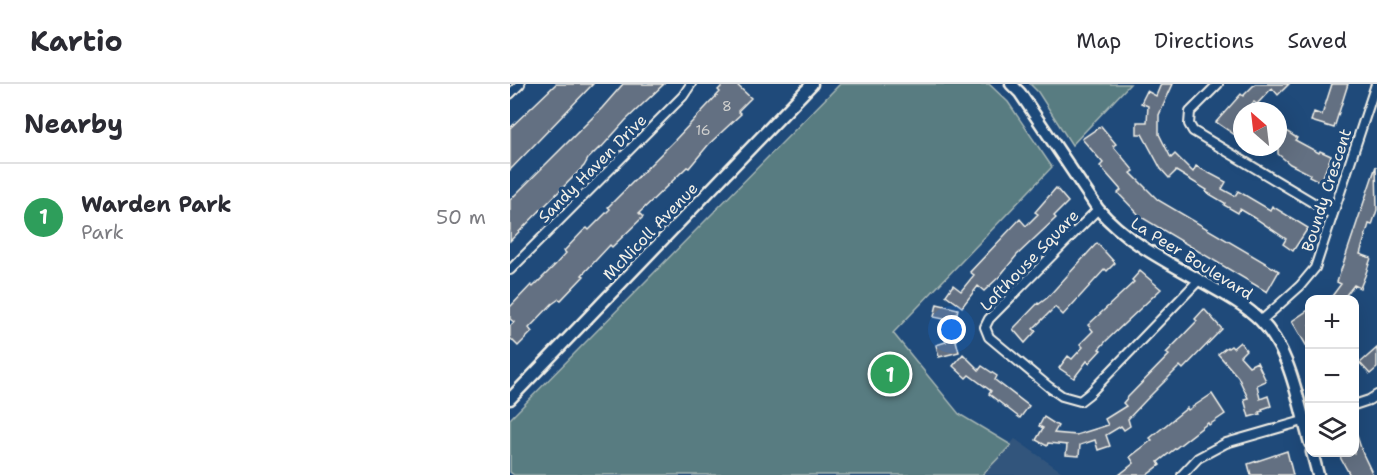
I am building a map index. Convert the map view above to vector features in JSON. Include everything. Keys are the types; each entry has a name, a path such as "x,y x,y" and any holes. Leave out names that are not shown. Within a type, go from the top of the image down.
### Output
{"street":[{"path":"510,94 520,84"},
{"name":"Sandy Haven Drive","path":"510,270 683,96 691,84"},
{"name":"McNicoll Avenue","path":"510,399 812,84"},
{"name":"La Peer Boulevard","path":"1011,84 1020,93 1098,209 1112,225 1130,239 1239,303 1261,321 1288,365 1305,417"},
{"path":"1218,84 1190,112 1189,124 1193,131 1332,214"},
{"name":"Boundy Crescent","path":"1261,321 1300,286 1315,268 1376,84"},
{"name":"Lofthouse Square","path":"1098,209 989,319 985,327 989,337 1049,387 1062,396 1080,401 1199,280"},
{"path":"1359,403 1377,395"},
{"path":"1182,475 1198,458 1226,443 1305,420"},
{"path":"1313,457 1318,475"}],"shaded area":[{"path":"1015,439 1062,472 1064,475 982,475"}],"green space":[{"path":"840,84 989,84 1008,102 1052,167 893,333 959,414 1011,445 982,475 514,475 510,472 510,419"},
{"path":"1030,84 1130,84 1072,145 1038,92"}],"building":[{"path":"556,84 593,84 510,170 510,128"},
{"path":"623,84 664,84 626,120 510,241 510,200"},
{"path":"724,84 736,84 751,98 738,111 741,114 709,144 689,168 687,167 639,213 643,217 612,247 610,245 561,300 552,304 529,328 532,332 518,346 510,338 510,326 514,322 510,319 510,307 556,264 566,253 564,251 583,231 587,228 589,230 610,209 608,207 675,140 720,92 718,90"},
{"path":"1161,84 1173,84 1159,115 1159,134 1171,158 1175,154 1193,172 1196,166 1226,182 1222,189 1235,196 1238,191 1270,210 1272,206 1308,228 1293,251 1283,244 1286,239 1255,218 1240,209 1238,213 1224,205 1225,203 1206,192 1207,190 1176,171 1169,178 1161,169 1142,134 1137,134 1137,122 1147,122 1148,106 1141,103 1147,91 1156,96"},
{"path":"1255,84 1289,84 1278,95 1272,88 1259,102 1234,102 1241,94 1243,96"},
{"path":"1332,84 1348,84 1334,128 1311,121 1314,112 1322,115"},
{"path":"1233,103 1233,134 1216,122"},
{"path":"1101,126 1116,144 1113,146 1134,171 1131,173 1158,200 1279,271 1267,292 1141,217 1118,193 1121,190 1100,166 1103,163 1082,139"},
{"path":"1287,132 1297,138 1295,140 1319,153 1320,151 1331,156 1321,182 1280,156 1287,156"},
{"path":"1376,166 1377,210 1372,225 1369,224 1360,254 1371,258 1365,276 1360,288 1354,285 1346,295 1333,295 1341,284 1337,282"},
{"path":"1056,188 1068,202 1054,216 1056,218 1017,255 999,277 984,291 978,286 962,307 946,295 953,285 961,291 974,275 970,272 1020,219 1026,226 1038,214 1035,212"},
{"path":"1097,243 1115,263 1107,271 1105,269 1063,315 1055,307 1033,329 1036,331 1025,343 1013,329 1038,303 1047,298"},
{"path":"1140,271 1161,289 1106,341 1099,349 1101,350 1089,363 1087,361 1074,378 1059,368 1068,356 1072,359 1083,347 1080,344 1093,331 1088,325 1134,282 1132,280"},
{"path":"937,304 958,309 953,329 959,352 939,357 936,345 946,342 942,329 944,319 934,317"},
{"path":"1204,309 1222,329 1183,369 1180,366 1146,400 1128,419 1130,426 1124,430 1121,426 1106,435 1110,446 1098,450 1095,440 1080,445 1079,456 1066,455 1067,445 1048,443 1047,446 1036,440 1043,428 1039,426 1044,417 1058,426 1054,433 1076,435 1108,425 1105,419 1126,406 1123,403 1169,355 1166,353 1197,321 1195,319"},
{"path":"1305,312 1305,343 1292,321"},
{"path":"1240,342 1246,350 1240,356 1249,366 1257,362 1266,381 1257,385 1260,399 1268,396 1271,406 1262,409 1260,414 1249,417 1244,399 1248,398 1238,377 1218,354 1227,347 1233,348"},
{"path":"1377,348 1377,368 1370,374 1360,363"},
{"path":"963,354 979,370 982,366 997,376 995,380 1029,406 1020,418 989,394 991,391 969,375 966,378 953,366"},
{"path":"1212,394 1225,414 1209,425 1208,423 1158,462 1160,465 1147,475 1119,475 1134,463 1130,457 1152,440 1150,438 1187,408 1188,410"},
{"path":"1359,442 1373,475 1350,475 1340,457 1359,457"},
{"path":"1287,451 1293,475 1251,475 1248,464"}],"place":[{"name":"Warden Park","path":"890,374"}]}
